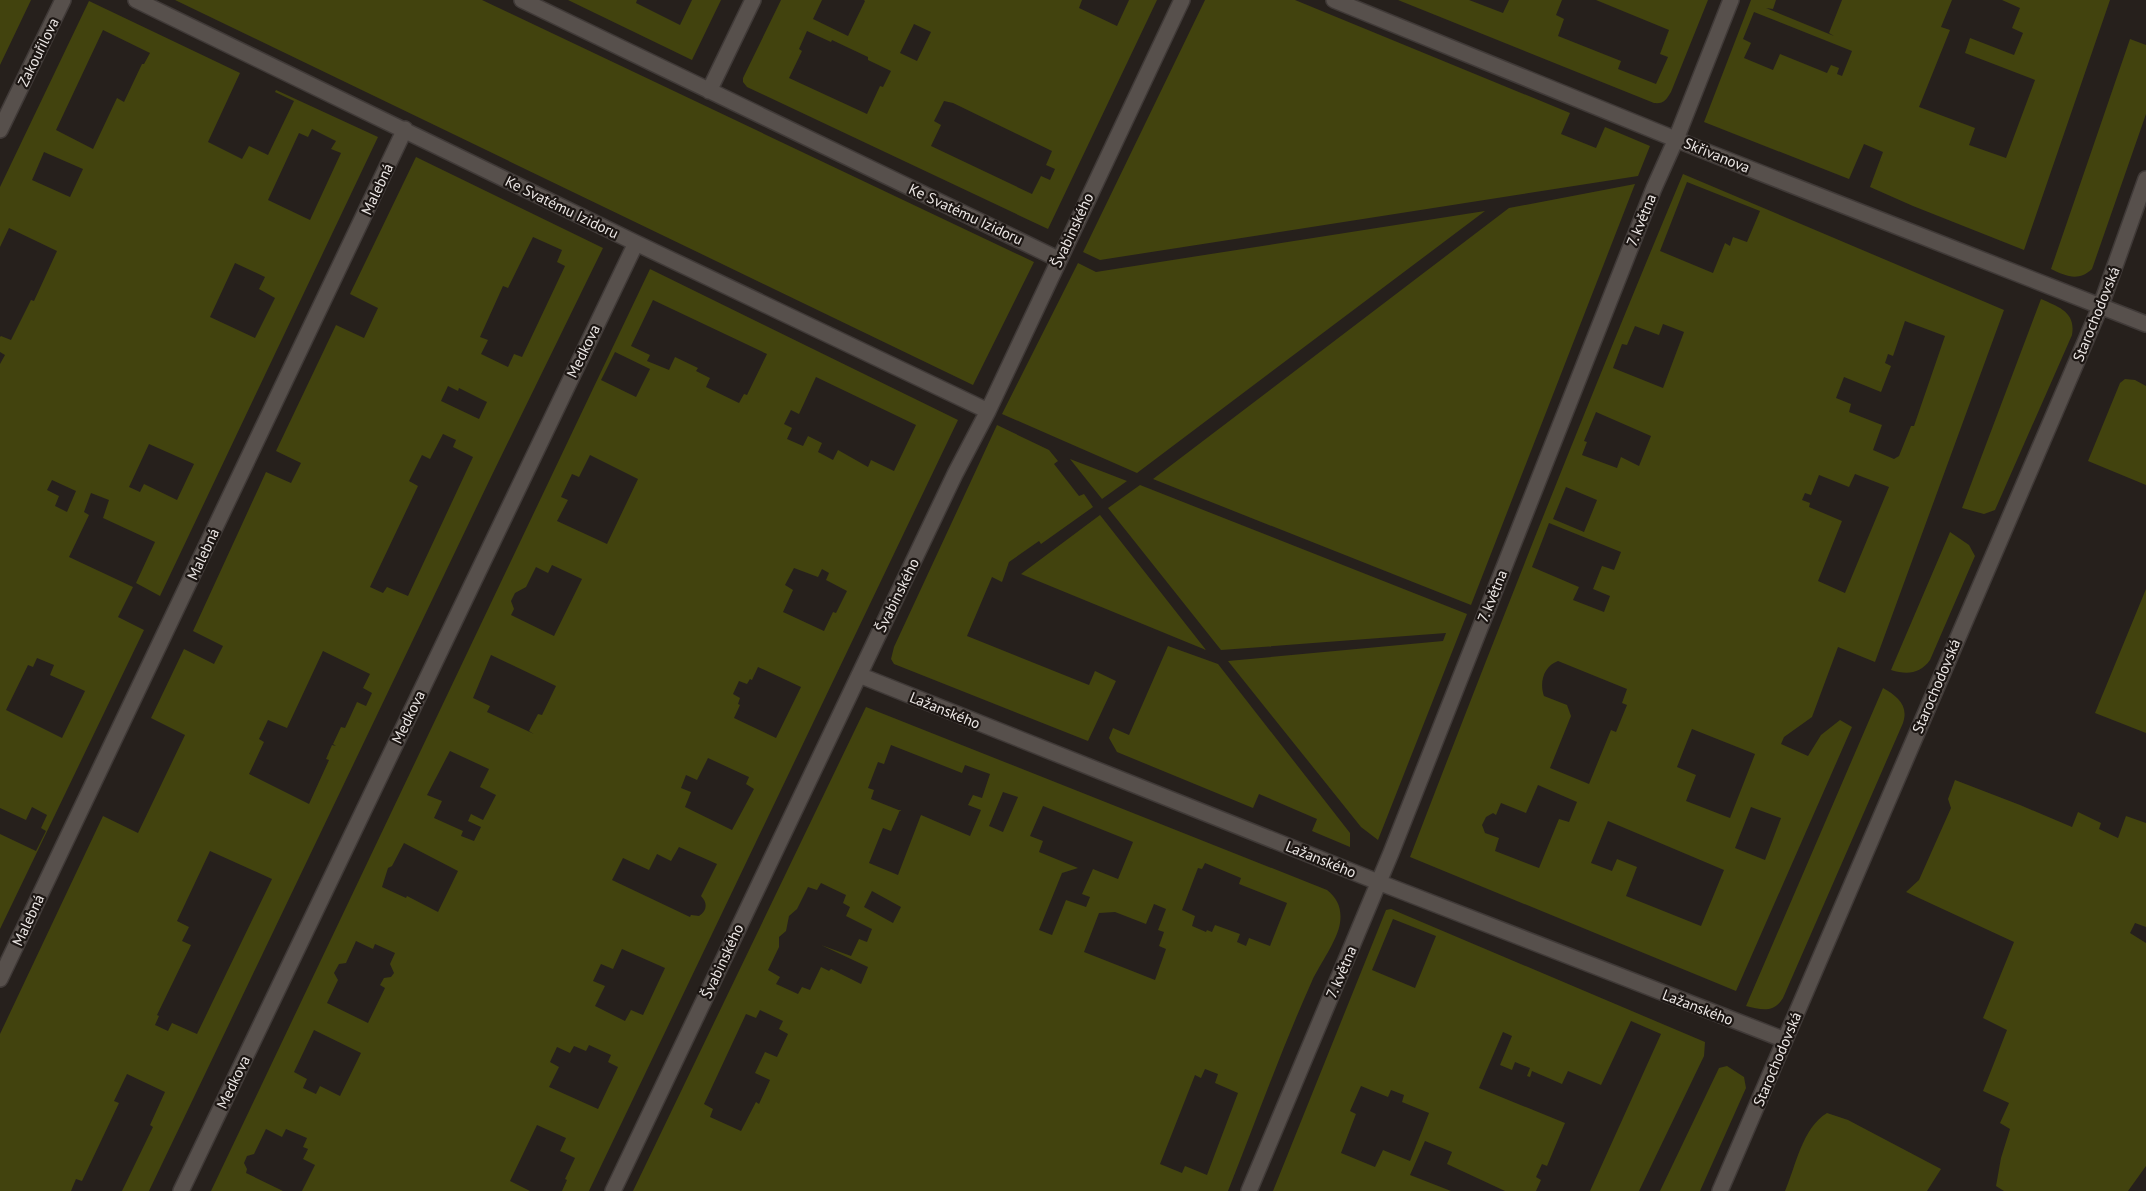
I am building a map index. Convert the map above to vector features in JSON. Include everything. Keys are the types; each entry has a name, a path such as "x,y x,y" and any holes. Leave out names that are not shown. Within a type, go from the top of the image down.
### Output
{"street":[{"name":"Zakouřilova","path":"0,130 63,0"},
{"name":"Ke Svatému Izidoru","path":"136,0 405,129 636,243 988,411"},
{"name":"Ke Svatému Izidoru","path":"522,0 1058,259"},
{"path":"709,91 752,0"},
{"name":"Švabinského","path":"613,1191 954,474 988,411 1058,259 1182,0"},
{"name":"Skřivanova","path":"1334,0 1676,139 2146,324"},
{"name":"7. května","path":"1249,1191 1391,853 1654,188 1676,139 1731,0"},
{"name":"Malebná","path":"0,979 405,129"},
{"name":"Starochodovská","path":"1720,1191 2101,306 2146,179"},
{"name":"Medkova","path":"181,1191 636,243"},
{"name":"Lažanského","path":"859,675 1378,882 1785,1040"}],"shaded area":[{"path":"0,0 31,0 0,65"},
{"path":"175,0 482,0 1034,262 973,385"},
{"path":"568,0 637,0 636,3 680,25 692,0 721,0 692,60"},
{"path":"781,0 822,0 813,19 848,36 864,0 1082,0 1079,8 1117,26 1129,0 1157,0 1048,229 747,87 743,82 743,78","holes":["914,24 931,32 917,61 900,53","807,31 831,42 832,40 868,57 868,60 891,71 883,87 880,86 867,114 789,78 802,51 799,49","944,101 953,103 1052,151 1046,165 1055,169 1050,180 1041,176 1032,194 931,146 941,125 934,121"]},
{"path":"1205,0 1295,0 1570,113 1561,134 1596,148 1605,127 1650,146 1638,176 1100,260 1083,252"},
{"path":"1398,0 1469,0 1503,13 1509,0 1562,0 1556,15 1564,19 1558,36 1621,61 1618,69 1656,84 1668,57 1660,54 1669,30 1596,0 1708,0 1671,92 1664,101 1654,103"},
{"path":"1751,0 1776,0 1773,9 1766,8 1834,36 1829,33 1842,0 1952,0 1941,27 1950,30 1919,107 1975,128 1969,145 2006,158 2035,80 1965,53 1970,38 2014,55 2023,33 2012,28 2020,8 2002,0 2110,0 2024,250 1870,187 1883,152 1864,144 1849,179 1704,122","holes":["1754,12 1852,51 1842,76 1837,74 1839,68 1831,65 1827,73 1780,54 1773,70 1744,58 1751,43 1743,39"]},
{"path":"89,1 240,73 208,142 242,159 249,146 268,155 294,101 275,92 276,90 378,137 160,596 136,583 155,542 103,518 109,500 91,493 84,512 89,515 69,557 133,587 118,617 144,630 0,929 0,834 36,851 46,831 41,828 47,815 32,807 26,820 0,808 0,364 5,355 0,352 0,337 11,340 31,300 34,301 57,251 9,228 0,247 0,187","holes":["103,30 150,53 144,64 142,64 124,102 117,98 93,149 56,130","312,129 336,141 331,149 341,153 310,220 268,200 299,133 308,137","44,152 83,169 70,197 32,180","235,263 265,277 259,289 275,298 255,338 210,317","149,444 194,464 177,500 144,484 140,492 129,487","52,480 76,491 67,512 55,506 59,496 47,490","37,658 54,665 50,675 85,691 62,738 6,710 28,665 33,667"]},
{"path":"2130,39 2146,45 2146,114 2092,269 2077,277 2067,276 2051,269"},
{"path":"416,157 603,248 490,479 149,1191 122,1191 153,1127 150,1125 165,1092 127,1074 114,1101 119,1103 82,1181 76,1179 71,1191 0,1191 0,1034 103,816 138,833 185,735 151,718 184,649 214,664 223,646 193,631 266,472 291,483 301,463 276,451 336,325 364,338 378,308 350,294","holes":["533,237 562,250 557,262 565,266 522,357 514,354 508,367 481,354 488,340 480,337 503,286 508,288","448,386 458,391 459,388 487,402 479,419 441,401","443,434 456,440 453,447 473,457 408,596 387,587 383,593 370,587 418,486 409,481 422,455 430,459","323,651 370,674 363,688 372,693 366,706 357,702 345,728 341,727 333,744 336,746 332,745 326,759 329,760 309,804 249,774 264,742 259,739 268,720 287,728","210,851 272,879 197,1034 172,1023 168,1031 155,1025 159,1016 157,1015 191,945 182,941 189,927 177,921"]},
{"path":"1683,174 2004,310 1875,662 1838,647 1812,717 1784,737 1781,744 1808,756 1821,735 1840,720 1852,727 1736,991 1410,857 1544,515","holes":["1687,182 1760,211 1747,242 1733,237 1730,246 1725,243 1713,273 1660,251","1905,321 1945,336 1914,426 1911,426 1899,456 1894,459 1873,450 1882,425 1849,412 1851,404 1836,398 1844,377 1881,392 1891,366 1885,363 1888,354 1893,356","1663,324 1684,332 1663,388 1613,368 1622,344 1627,345 1635,326 1659,335","1596,412 1651,436 1639,466 1621,457 1617,468 1582,455 1587,442 1584,441","1855,474 1889,487 1845,593 1818,581 1842,521 1809,507 1810,503 1802,500 1805,493 1811,495 1819,475 1849,487","1566,487 1597,500 1584,532 1553,519","1549,523 1621,552 1614,570 1602,566 1593,589 1610,596 1604,612 1573,600 1579,587 1532,567","1558,661 1627,689 1622,703 1627,705 1616,732 1611,730 1589,784 1550,768 1571,716 1567,705 1544,696 1542,685 1546,671 1553,663","1692,729 1755,754 1730,818 1686,801 1696,775 1677,767","1538,785 1577,802 1569,822 1559,819 1539,868 1495,851 1499,838 1485,833 1482,825 1486,817 1493,813 1496,815 1501,803 1526,813","1751,807 1781,818 1765,860 1735,848","1608,821 1724,870 1701,926 1626,896 1637,867 1617,859 1612,871 1591,863"]},
{"path":"1635,184 1471,605 1153,479 1509,208"},
{"path":"1485,211 1137,473 1002,414 1078,263 1096,272"},
{"path":"650,269 958,420 589,1191 562,1191 567,1180 565,1179 575,1158 560,1151 566,1138 537,1125 510,1181 530,1191 302,1191 315,1165 303,1159 308,1149 303,1147 307,1138 286,1129 282,1137 266,1129 254,1154 247,1156 244,1163 247,1169 246,1173 283,1191 211,1191","holes":["653,300 767,354 747,395 744,394 739,403 706,387 710,378 696,371 698,368 675,357 669,370 647,361 650,355 631,346","615,352 650,369 636,397 601,380","816,377 916,425 894,471 871,460 868,467 838,450 833,460 818,452 822,443 808,436 803,446 787,439 792,428 784,424 791,410 799,414","590,455 638,479 607,544 557,521 568,500 561,497 572,474 579,477","552,565 582,579 554,636 511,615 514,609 511,601 515,593 526,587 536,567 548,573","794,568 818,577 822,569 829,573 826,580 847,591 836,613 833,612 824,631 783,612 793,590 785,585","491,655 556,686 542,715 538,714 529,731 534,734 487,712 490,706 473,698","758,667 801,687 776,738 734,718 740,705 738,704 740,698 733,694 739,681 747,684 750,679 752,680","450,751 489,769 480,787 496,795 483,820 471,814 468,821 481,827 474,841 461,836 463,831 434,818 442,801 427,795","708,758 749,777 746,784 754,789 732,830 685,807 691,792 681,788 686,775 697,780","404,843 458,871 438,912 407,896 406,898 382,887 388,868 392,866","679,847 717,864 701,896 706,904 704,912 699,916 691,915 690,917 612,880 623,858 649,870 657,854 671,861","356,941 373,949 375,944 395,953 390,964 394,973 391,977 384,978 380,985 385,988 368,1023 327,1003 338,980 334,973 339,964 346,963","622,949 665,968 643,1015 631,1010 625,1021 595,1006 605,986 593,981 601,964 613,969","314,1030 361,1053 340,1096 320,1086 316,1094 303,1088 307,1079 294,1072","589,1045 611,1055 608,1062 618,1067 598,1109 549,1087 559,1067 550,1062 557,1047 570,1053 574,1046 586,1051"]},
{"path":"2041,299 2065,311 2073,327 2072,335 1995,510 1984,514 1962,508"},
{"path":"2125,379 2135,380 2146,386 2146,485 2088,461 2120,383"},
{"path":"997,425 1049,450 1058,461 1054,464 1079,496 1084,494 1093,507 1041,544 1039,541 1009,562 1002,582 992,577 967,636 1089,685 1095,671 1116,681 1088,741 894,664 891,659 894,647"},
{"path":"1070,459 1127,481 1102,499"},
{"path":"1140,485 1467,614 1378,840 1361,827 1228,661 1443,641 1446,633 1221,650 1108,508"},
{"path":"1100,515 1206,650 1021,574"},
{"path":"1950,532 1969,545 1975,556 1930,660 1917,671 1902,673 1891,670"},
{"path":"2146,589 2146,733 2095,713"},
{"path":"1168,646 1218,664 1350,833 1350,847 1312,831 1317,819 1259,794 1253,808 1117,752 1109,738 1113,728 1129,735"},
{"path":"1883,688 1893,694 1903,706 1903,723 1783,998 1772,1008 1762,1009 1746,1006"},
{"path":"866,707 1327,890 1334,897 1340,909 1340,923 1336,937 1312,981 1279,1059 1228,1191 633,1191","holes":["891,745 962,773 965,765 990,774 982,798 973,795 968,805 981,810 970,836 921,815 898,875 869,863 883,828 891,831 900,811 871,799 874,790 868,788 878,762 884,764","1003,792 1018,797 1003,832 989,826","1043,806 1133,842 1118,879 1093,869 1082,894 1090,897 1086,907 1066,900 1052,935 1039,930 1062,873 1078,868 1039,852 1043,841 1030,836","1205,863 1241,878 1239,884 1287,903 1270,946 1249,938 1246,946 1237,942 1240,934 1215,925 1212,932 1207,930 1206,932 1192,926 1195,916 1182,910 1198,868 1202,869","821,883 846,895 843,903 850,907 846,916 872,929 867,942 859,939 851,956 821,945 868,967 861,984 831,969 829,971 821,967 810,990 802,987 798,994 776,984 780,977 768,970 779,947 779,937 786,931 789,916 797,909 808,887 817,890","872,891 901,907 893,923 864,907","1154,904 1166,909 1158,930 1164,932 1159,946 1166,949 1155,980 1084,952 1099,913 1115,912 1146,924","760,1010 783,1021 779,1029 788,1034 777,1057 765,1052 755,1073 770,1080 759,1104 756,1102 741,1131 710,1117 713,1109 704,1104 746,1014 756,1018","1205,1069 1218,1074 1215,1083 1238,1093 1207,1175 1185,1166 1182,1173 1160,1164 1195,1075 1201,1078"]},
{"path":"1955,780 2072,827 2078,812 2101,823 2099,829 2118,838 2126,816 2146,823 2146,927 2135,923 2130,933 2146,943 2146,1166 2128,1191 2004,1191 1996,1186 2001,1158 2010,1129 2000,1123 2009,1103 1983,1091 2007,1030 1983,1018 2014,942 1906,892 1919,880 1951,808 1948,799"},
{"path":"1391,909 1705,1042 1704,1056 1639,1191 1590,1191 1661,1034 1631,1021 1601,1085 1568,1071 1562,1084 1532,1071 1530,1077 1527,1076 1530,1068 1515,1062 1512,1070 1500,1065 1512,1036 1503,1032 1479,1088 1565,1123 1547,1166 1542,1164 1536,1177 1541,1180 1536,1191 1505,1191 1447,1164 1452,1152 1425,1141 1410,1175 1451,1191 1273,1191 1386,910","holes":["1393,919 1436,936 1415,988 1372,970","1361,1086 1388,1097 1391,1090 1404,1095 1402,1102 1429,1113 1410,1161 1383,1150 1375,1167 1341,1153 1356,1114 1350,1111"]},
{"path":"1727,1066 1744,1077 1746,1088 1700,1191 1660,1191 1719,1068"},
{"path":"1827,1113 1848,1120 1941,1169 1927,1191 1785,1191 1801,1148 1811,1128"}]}
